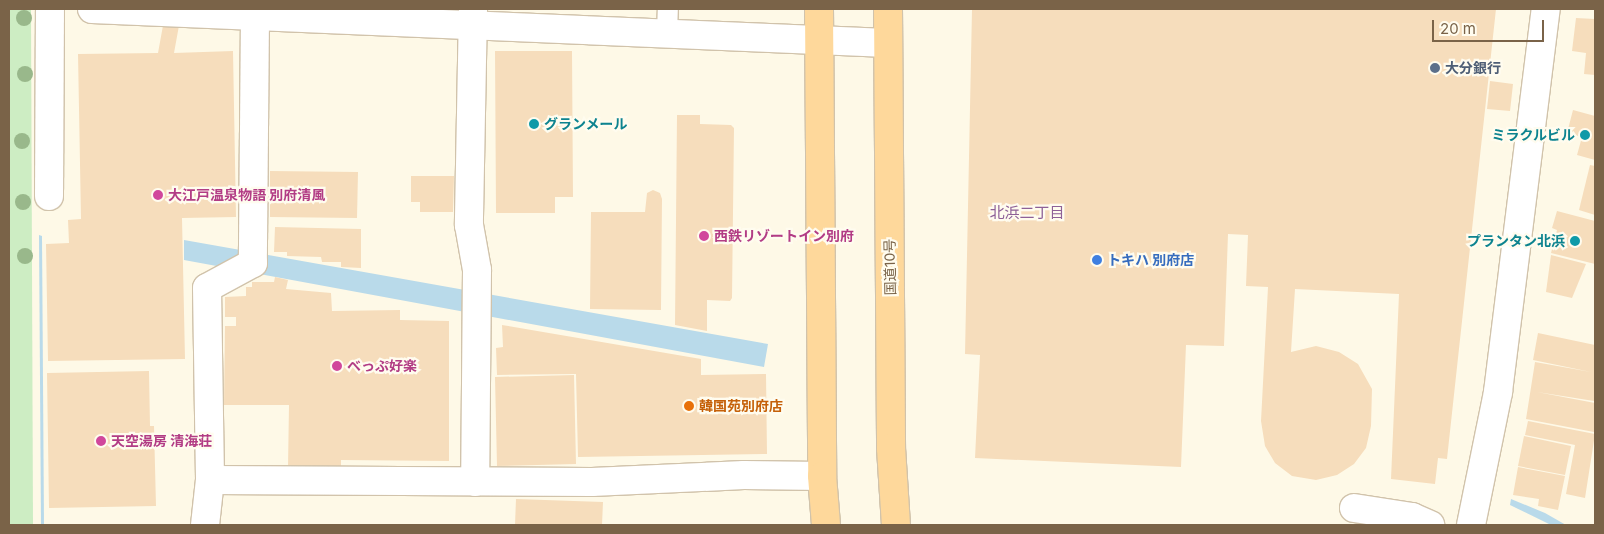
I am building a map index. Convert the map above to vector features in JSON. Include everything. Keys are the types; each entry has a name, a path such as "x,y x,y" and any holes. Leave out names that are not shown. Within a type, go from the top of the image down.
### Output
{"highway":[{"path":"819,9 822,476 826,525"},
{"name":"国道10号","path":"888,9 891,448 896,525"}],"street":[{"path":"49,196 50,9"},
{"path":"92,9 668,21 818,41 887,43"},
{"path":"1471,525 1498,392 1546,9"},
{"path":"206,525 210,480 207,288 246,262 258,13"},
{"path":"473,16 469,225 477,270 475,482"},
{"path":"210,480 592,482 782,474 822,476"},
{"path":"1354,508 1412,517 1430,525"}],"green space":[{"path":"9,9 31,9 33,525 9,525"}],"water":[{"path":"39,235 42,236 44,525 41,525"},
{"path":"184,240 768,344 764,367 184,260"},
{"path":"1511,499 1545,513 1566,525 1551,525 1510,505"}],"building":[{"name":"大江戸温泉物語 別府清風","path":"166,9 182,9 174,53 233,51 236,217 182,218 185,359 48,361 46,244 69,243 68,220 81,219 78,54 158,53"},
{"name":"トキハ 別府店","path":"972,9 1496,9 1447,459 1438,458 1435,484 1391,479 1399,294 1295,289 1291,352 1316,346 1339,352 1358,364 1372,389 1371,426 1366,448 1354,464 1337,475 1316,480 1292,476 1275,463 1265,446 1261,421 1268,287 1246,286 1248,235 1228,234 1224,346 1186,345 1181,467 975,458 980,355 965,354"},
{"path":"1576,18 1595,19 1595,75 1584,74 1586,53 1572,51"},
{"name":"グランメール","path":"495,51 572,51 573,197 555,197 555,213 496,213"},
{"path":"1490,81 1513,84 1510,111 1487,109"},
{"name":"ミラクルビル","path":"1573,110 1595,116 1595,160 1577,155 1582,137 1567,133"},
{"name":"西鉄リゾートイン別府","path":"677,115 700,115 700,124 731,125 734,128 732,298 730,301 707,300 707,331 675,325"},
{"path":"1590,165 1595,166 1595,215 1579,210"},
{"path":"270,171 358,172 357,218 270,217"},
{"path":"411,176 454,176 453,212 420,212 420,202 411,202"},
{"path":"653,190 660,193 662,199 661,310 590,309 591,212 645,212 647,193"},
{"name":"プランタン北浜","path":"1557,211 1595,221 1595,264 1551,253 1557,230 1552,228"},
{"path":"275,227 361,229 361,268 341,267 341,262 322,262 321,257 287,256 287,252 274,252"},
{"path":"1551,255 1586,264 1572,298 1546,292"},
{"name":"べっぷ好楽","path":"275,277 288,280 286,289 331,293 332,311 400,310 400,320 449,321 449,461 341,460 341,467 288,467 289,405 224,405 225,326 236,326 236,317 225,317 225,297 246,296 246,287 252,287 252,282 274,282"},
{"path":"502,325 701,359 701,375 766,374 767,454 578,457 576,374 497,375 496,348 503,347"},
{"path":"1538,333 1595,345 1594,401 1537,392 1595,403 1594,432 1526,419 1535,362 1591,372 1533,360"},
{"name":"天空湯房 清海荘","path":"149,371 150,426 154,426 156,506 49,508 47,373"},
{"path":"574,375 576,464 497,466 495,377"},
{"path":"1528,421 1595,434 1585,498 1566,494 1575,445 1525,435"},
{"path":"1524,436 1571,446 1565,475 1518,466"},
{"path":"1518,467 1565,476 1558,510 1538,506 1539,499 1513,495"},
{"path":"516,499 603,502 602,525 515,525"}],"place":[{"name":"大分銀行","path":"1435,68"},
{"name":"グランメール","path":"534,124"},
{"name":"ミラクルビル","path":"1585,135"},
{"name":"大江戸温泉物語 別府清風","path":"158,195"},
{"name":"西鉄リゾートイン別府","path":"704,236"},
{"name":"プランタン北浜","path":"1575,241"},
{"name":"トキハ 別府店","path":"1097,260"},
{"name":"べっぷ好楽","path":"337,366"},
{"name":"韓国苑別府店","path":"689,406"},
{"name":"天空湯房 清海荘","path":"101,441"}],"district":[{"name":"北浜二丁目","path":"1027,213"}]}
